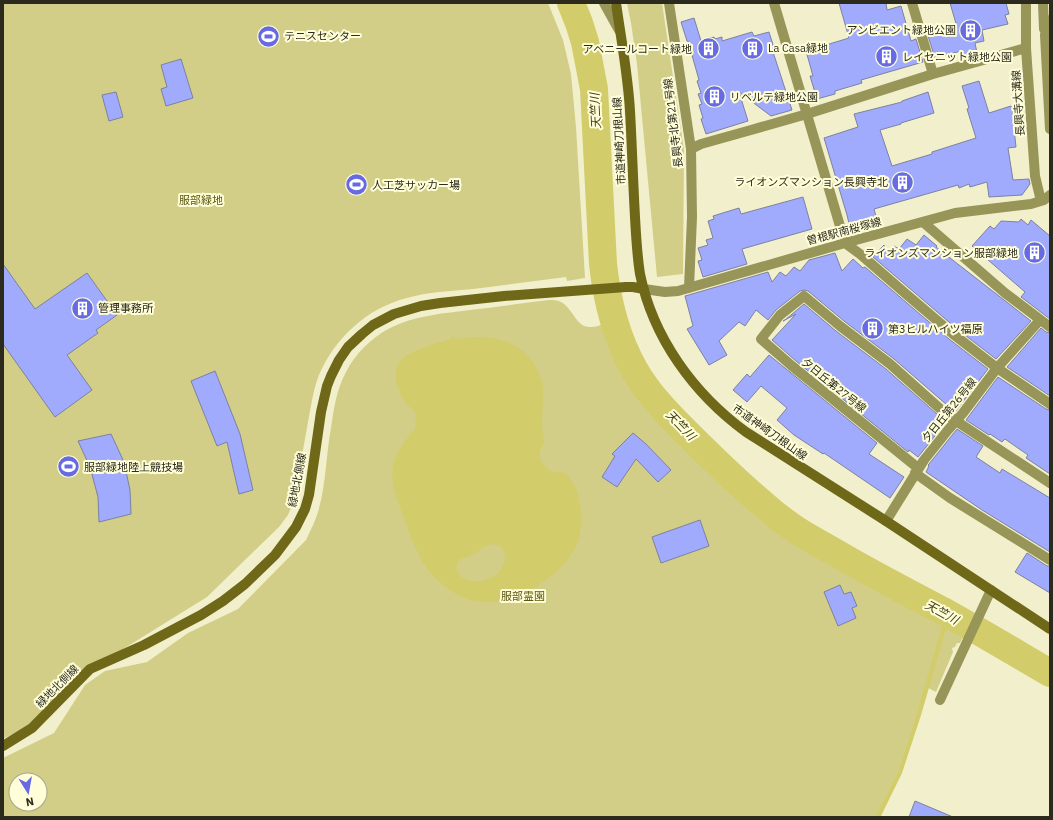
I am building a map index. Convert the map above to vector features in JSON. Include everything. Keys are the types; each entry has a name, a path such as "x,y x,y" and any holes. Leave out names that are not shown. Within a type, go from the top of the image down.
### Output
{"street":[{"path":"604,3 620,30"},
{"name":"市道神崎刀根山線","path":"616,3 628,85 637,254 644,289 655,319 676,359 700,391 732,422 1050,629"},
{"name":"長興寺北第21号線","path":"669,3 691,148 692,217 689,288"},
{"path":"774,3 845,243 860,254 947,329 997,368 1050,404"},
{"path":"912,3 933,74"},
{"name":"長興寺大溝線","path":"1026,3 1026,48 1035,176 1040,201"},
{"path":"1043,3 1050,129"},
{"path":"1045,44 1045,32 1050,20"},
{"path":"691,148 807,114 933,74 1026,48"},
{"name":"曽根駅南桜塚線","path":"644,289 671,292 689,288 959,212 1023,205 1040,201 1050,195"},
{"path":"923,222 1005,293 1050,327"},
{"name":"緑地北側線","path":"3,746 32,728 90,669 144,645 207,612 245,584 275,555 296,527 305,509 309,495 321,412 331,376 348,347 382,319 421,306 456,301 626,287 644,289"},
{"name":"夕日丘第27号線","path":"917,471 761,339 780,315 804,296 840,326 890,364 955,421"},
{"name":"夕日丘第26号線","path":"886,521 924,460 997,368 1040,320"},
{"path":"955,421 1050,483"},
{"path":"917,471 950,498 1050,560"},
{"path":"940,700 991,590"}],"green space":[{"name":"服部緑地","path":"3,3 548,3 563,40 571,74 576,127 585,278 567,281 566,277 423,294 392,303 379,309 354,326 334,349 319,375 312,398 293,503 288,515 279,527 207,597 99,664 29,726 3,739"},
{"path":"627,3 662,3 684,150 683,274 657,277 637,64"},
{"name":"服部霊園","path":"556,300 565,305 578,321 586,326 595,327 606,323 623,367 639,393 676,435 751,504 809,550 928,617 964,635 960,643 957,643 955,647 952,648 953,652 936,692 926,687 898,771 876,817 3,817 3,758 54,733 85,685 105,671 147,662 188,633 238,609 306,540 321,502 334,407 343,379 350,365 371,341 390,328 419,318 450,312"}],"shaded area":[{"path":"454,336 455,339 477,337 499,340 509,343 527,355 534,364 542,381 542,430 544,442 540,452 541,459 543,464 549,470 561,472 568,476 575,486 579,501 581,527 579,538 567,560 559,569 539,585 519,596 501,601 479,602 468,600 441,583 430,572 422,561 414,543 397,499 394,486 392,473 395,459 401,447 414,431 416,423 414,411 405,403 397,384 397,368 402,359 406,356 425,347 451,339 451,337","holes":["492,544 500,546 505,554 504,563 499,572 491,578 482,581 473,581 465,579 459,574 457,568 459,560 473,555 485,546"]}],"building":[{"path":"839,3 886,3 887,10 901,6 911,41 916,39 923,62 861,80 862,83 835,91 835,94 817,99 810,76 813,76 806,51 849,38"},
{"name":"アンビエント緑地公園","path":"950,3 1006,3 1009,14 1005,15 1008,24 982,30 984,41 975,43 977,53 963,57 961,51 935,58 928,36 957,27"},
{"path":"694,18 701,41 714,37 715,39 722,37 722,41 752,32 754,36 769,32 775,51 773,52 792,110 771,116 739,92 748,121 706,134 701,119 703,118 699,105 702,104 698,94 701,93 697,81 699,80 681,22"},
{"path":"181,59 193,98 166,106 161,89 167,87 161,65"},
{"path":"979,81 989,113 1011,106 1015,120 1013,120 1016,147 1008,148 1013,180 1029,179 1030,184 1022,195 989,197 987,182 970,187 969,184 959,188 958,185 874,209 877,225 851,232 824,138 858,127 854,114 902,102 928,92 934,113 880,130 892,166 932,154 932,152 976,138 962,86"},
{"path":"116,92 123,117 109,121 102,95"},
{"path":"803,197 812,229 742,249 747,264 703,277 698,261 702,260 698,248 708,245 706,240 713,238 708,221 714,219 713,216 739,208 741,214"},
{"name":"ライオンズマンション服部緑地","path":"1021,219 1028,225 1031,220 1050,236 1050,319 1021,297 1025,292 972,246 990,226 994,229 1001,221 1019,222"},
{"path":"924,235 937,246 936,247 1031,321 996,359 957,329 873,257 884,245 887,255 894,246 899,249 907,239 916,245"},
{"path":"835,253 842,271 853,259 863,268 865,267 949,339 988,369 955,412 894,359 805,290 800,291 776,310 768,320 756,310 745,326 739,322 719,341 727,355 709,365 687,329 693,326 685,296 768,272 772,282 780,272 786,276 794,267 800,271 809,260"},
{"path":"3,264 35,309 87,273 117,315 96,330 98,333 67,355 92,390 55,417 3,344"},
{"path":"804,304 836,331 886,369 946,422 918,457 909,450 908,452 772,340 796,314 785,320"},
{"path":"1041,328 1050,333 1050,396 1007,367"},
{"path":"769,355 877,443 869,454 904,477 890,498 824,453 823,454 794,435 777,420 787,408 761,386 747,402 733,390 747,374 750,377"},
{"path":"215,371 240,434 253,490 239,494 227,442 217,446 191,381"},
{"path":"998,377 1046,409 1050,410 1050,474 1026,458 1028,455 1005,439 1002,442 966,420"},
{"path":"957,429 983,446 976,457 1000,473 1002,469 1050,498 1050,552 982,510 926,472 929,466 928,465"},
{"path":"633,433 671,470 658,482 636,459 617,487 602,477 615,456 612,454"},
{"path":"111,434 124,462 130,490 131,514 99,522 98,497 90,467 78,441"},
{"path":"700,520 709,546 661,563 652,537"},
{"path":"1027,553 1047,566 1050,566 1050,593 1015,572"},
{"path":"840,585 844,594 851,592 857,606 852,608 856,618 838,626 824,592"},
{"path":"915,801 953,817 909,817"}],"waterway":[{"name":"天竺川","path":"571,3 585,42 594,89 603,264 607,292 613,318 622,344 634,369 648,390 673,419 700,446 755,497 789,525 814,541 943,611 1050,673"},
{"path":"878,817 900,772 919,714 943,631 944,612"}],"place":[{"name":"アンビエント緑地公園","path":"971,30"},
{"name":"テニスセンター","path":"268,36"},
{"name":"La Casa緑地","path":"752,48"},
{"name":"アベニールコート緑地","path":"708,49"},
{"name":"レイセニット緑地公園","path":"886,57"},
{"name":"リベルテ緑地公園","path":"715,97"},
{"name":"ライオンズマンション長興寺北","path":"903,182"},
{"name":"人工芝サッカー場","path":"356,185"},
{"name":"ライオンズマンション服部緑地","path":"1034,253"},
{"name":"管理事務所","path":"82,308"},
{"name":"第3ヒルハイツ福原","path":"872,329"},
{"name":"服部緑地陸上競技場","path":"69,467"}]}
